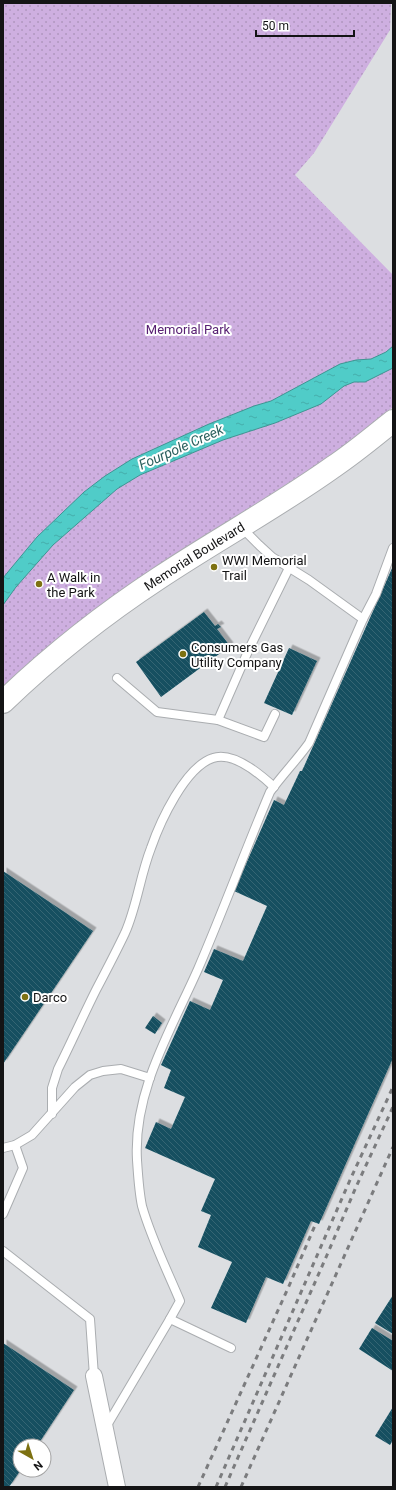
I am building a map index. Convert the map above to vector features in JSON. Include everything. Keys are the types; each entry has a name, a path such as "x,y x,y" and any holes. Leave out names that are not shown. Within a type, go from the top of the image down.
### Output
{"street":[{"name":"Memorial Boulevard","path":"3,702 46,662 115,608 158,578 241,527 332,468 393,421"},
{"path":"94,1376 117,1487"}],"lane":[{"path":"241,527 272,557 363,619"},
{"path":"105,1428 180,1301 150,1228 142,1204 137,1160 137,1125 142,1100 157,1059 198,968 270,792 309,743 363,619 376,594 393,548"},
{"path":"218,720 249,649 289,568"},
{"path":"117,678 157,712 218,720 264,737 275,714"},
{"path":"52,1114 52,1088 58,1069 126,932 151,848 169,808 183,783 203,763 213,758 225,756 235,759 253,770 274,787"},
{"path":"3,1148 15,1145 32,1135 75,1088 90,1075 103,1071 121,1069 150,1078"},
{"path":"3,1214 23,1168 15,1145"},
{"path":"3,1251 90,1319 94,1376"},
{"path":"170,1319 231,1348"}],"green space":[{"name":"Memorial Park","path":"3,3 391,3 390,30 314,153 295,175 393,275 393,407 360,434 318,464 179,553 3,688"}],"water":[{"name":"Fourpole Creek","path":"393,346 393,368 365,382 354,382 344,386 321,404 275,423 223,440 140,475 117,489 53,545 16,587 3,605 3,578 37,537 84,492 105,476 132,459 209,424 254,406 271,401 340,364 356,360 371,359 386,352"}],"building":[{"path":"393,566 393,1058 319,1224 311,1221 283,1284 266,1277 246,1323 211,1308 232,1262 198,1247 211,1215 201,1211 215,1179 145,1148 156,1122 171,1129 185,1097 164,1088 171,1070 161,1065 190,1001 210,1010 223,980 204,972 214,949 243,961 267,906 234,891 274,800 284,805 300,771 302,771"},
{"name":"Consumers Gas Utility Company","path":"204,612 215,626 218,624 221,627 217,629 230,646 161,697 136,662"},
{"path":"289,648 317,661 292,715 264,703"},
{"name":"Darco","path":"3,871 93,931 3,1064"},
{"path":"153,1016 162,1023 155,1034 145,1028"},
{"path":"393,1295 393,1334 375,1323"},
{"path":"372,1328 393,1341 393,1371 359,1349"},
{"path":"3,1343 74,1390 42,1438 12,1438 12,1478 15,1478 9,1487 3,1487"},
{"path":"393,1407 393,1440 390,1445 375,1436"}],"railway":[{"path":"216,1487 350,1180 393,1087"},
{"path":"225,1487 356,1187 393,1107"},
{"path":"241,1487 393,1147"},
{"path":"198,1487 316,1223"}],"place":[{"name":"WWI Memorial Trail","path":"214,567"},
{"name":"A Walk in the Park","path":"39,584"},
{"name":"Consumers Gas Utility Company","path":"183,654"},
{"name":"Darco","path":"25,997"}]}
